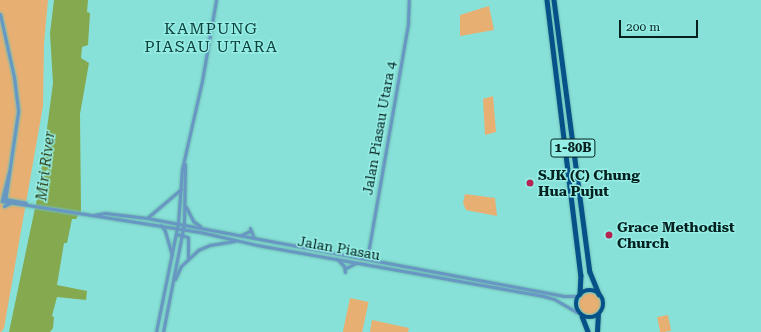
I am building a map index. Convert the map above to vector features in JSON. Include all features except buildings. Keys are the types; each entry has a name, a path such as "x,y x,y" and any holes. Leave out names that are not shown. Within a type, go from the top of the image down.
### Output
{"highway":[{"path":"547,0 582,275 576,307 588,332"},
{"name":"1-80B","path":"554,0 590,272 599,294"},
{"path":"579,295 589,290 599,294 604,305 598,315 597,332"},
{"path":"580,314 590,318 598,315"}],"street":[{"path":"163,332 184,224 185,162 216,0"},
{"name":"Jalan Piasau Utara 4","path":"367,259 408,23 409,0"},
{"path":"0,14 18,99 17,125 4,200"},
{"path":"156,332 178,223 182,169 185,162"},
{"path":"4,200 9,172"},
{"path":"148,218 181,190"},
{"path":"6,191 12,201"},
{"path":"4,200 90,215 105,214 148,218 240,235 250,229 254,238"},
{"path":"4,206 12,201"},
{"path":"184,203 193,221 202,227"},
{"name":"Jalan Piasau","path":"90,215 161,225 237,240 257,246 549,297 580,314"},
{"path":"161,225 166,231 172,257"},
{"path":"176,234 186,236 189,239 188,259"},
{"name":"Jalan Piasau","path":"240,235 563,296 579,295"},
{"path":"173,285 179,270 198,250 210,245 237,240"},
{"path":"257,246 254,243 254,240 276,242"},
{"path":"357,257 368,250 373,260"},
{"path":"344,255 348,261"},
{"path":"337,259 344,266 345,272"},
{"path":"367,259 370,265"},
{"path":"346,268 358,263"}],"shaded area":[{"path":"0,0 48,0 44,44 43,106 4,328 1,332 0,332"},
{"path":"489,6 494,30 460,36 460,15"},
{"path":"493,96 496,132 485,135 483,99"},
{"path":"465,194 495,198 497,216 466,210 463,203"},
{"path":"586,293 594,293 601,300 601,308 594,315 586,315 579,308 579,300"},
{"path":"350,298 369,302 362,332 343,332"},
{"path":"668,315 671,331 660,332 657,317"},
{"path":"372,320 409,328 408,332 370,332"}],"water":[{"name":"Miri River","path":"54,0 88,0 87,12 90,13 88,45 82,47 81,58 89,63 80,114 81,211 76,219 72,219 67,243 64,243 57,285 87,291 86,300 57,297 52,316 54,317 53,328 50,332 9,332 39,189 53,83 50,33"}],"place":[{"name":"SJK (C) Chung Hua Pujut","path":"530,183"},
{"name":"Grace Methodist Church","path":"609,235"}],"district":[{"name":"KAMPUNG PIASAU UTARA","path":"211,38"}]}
